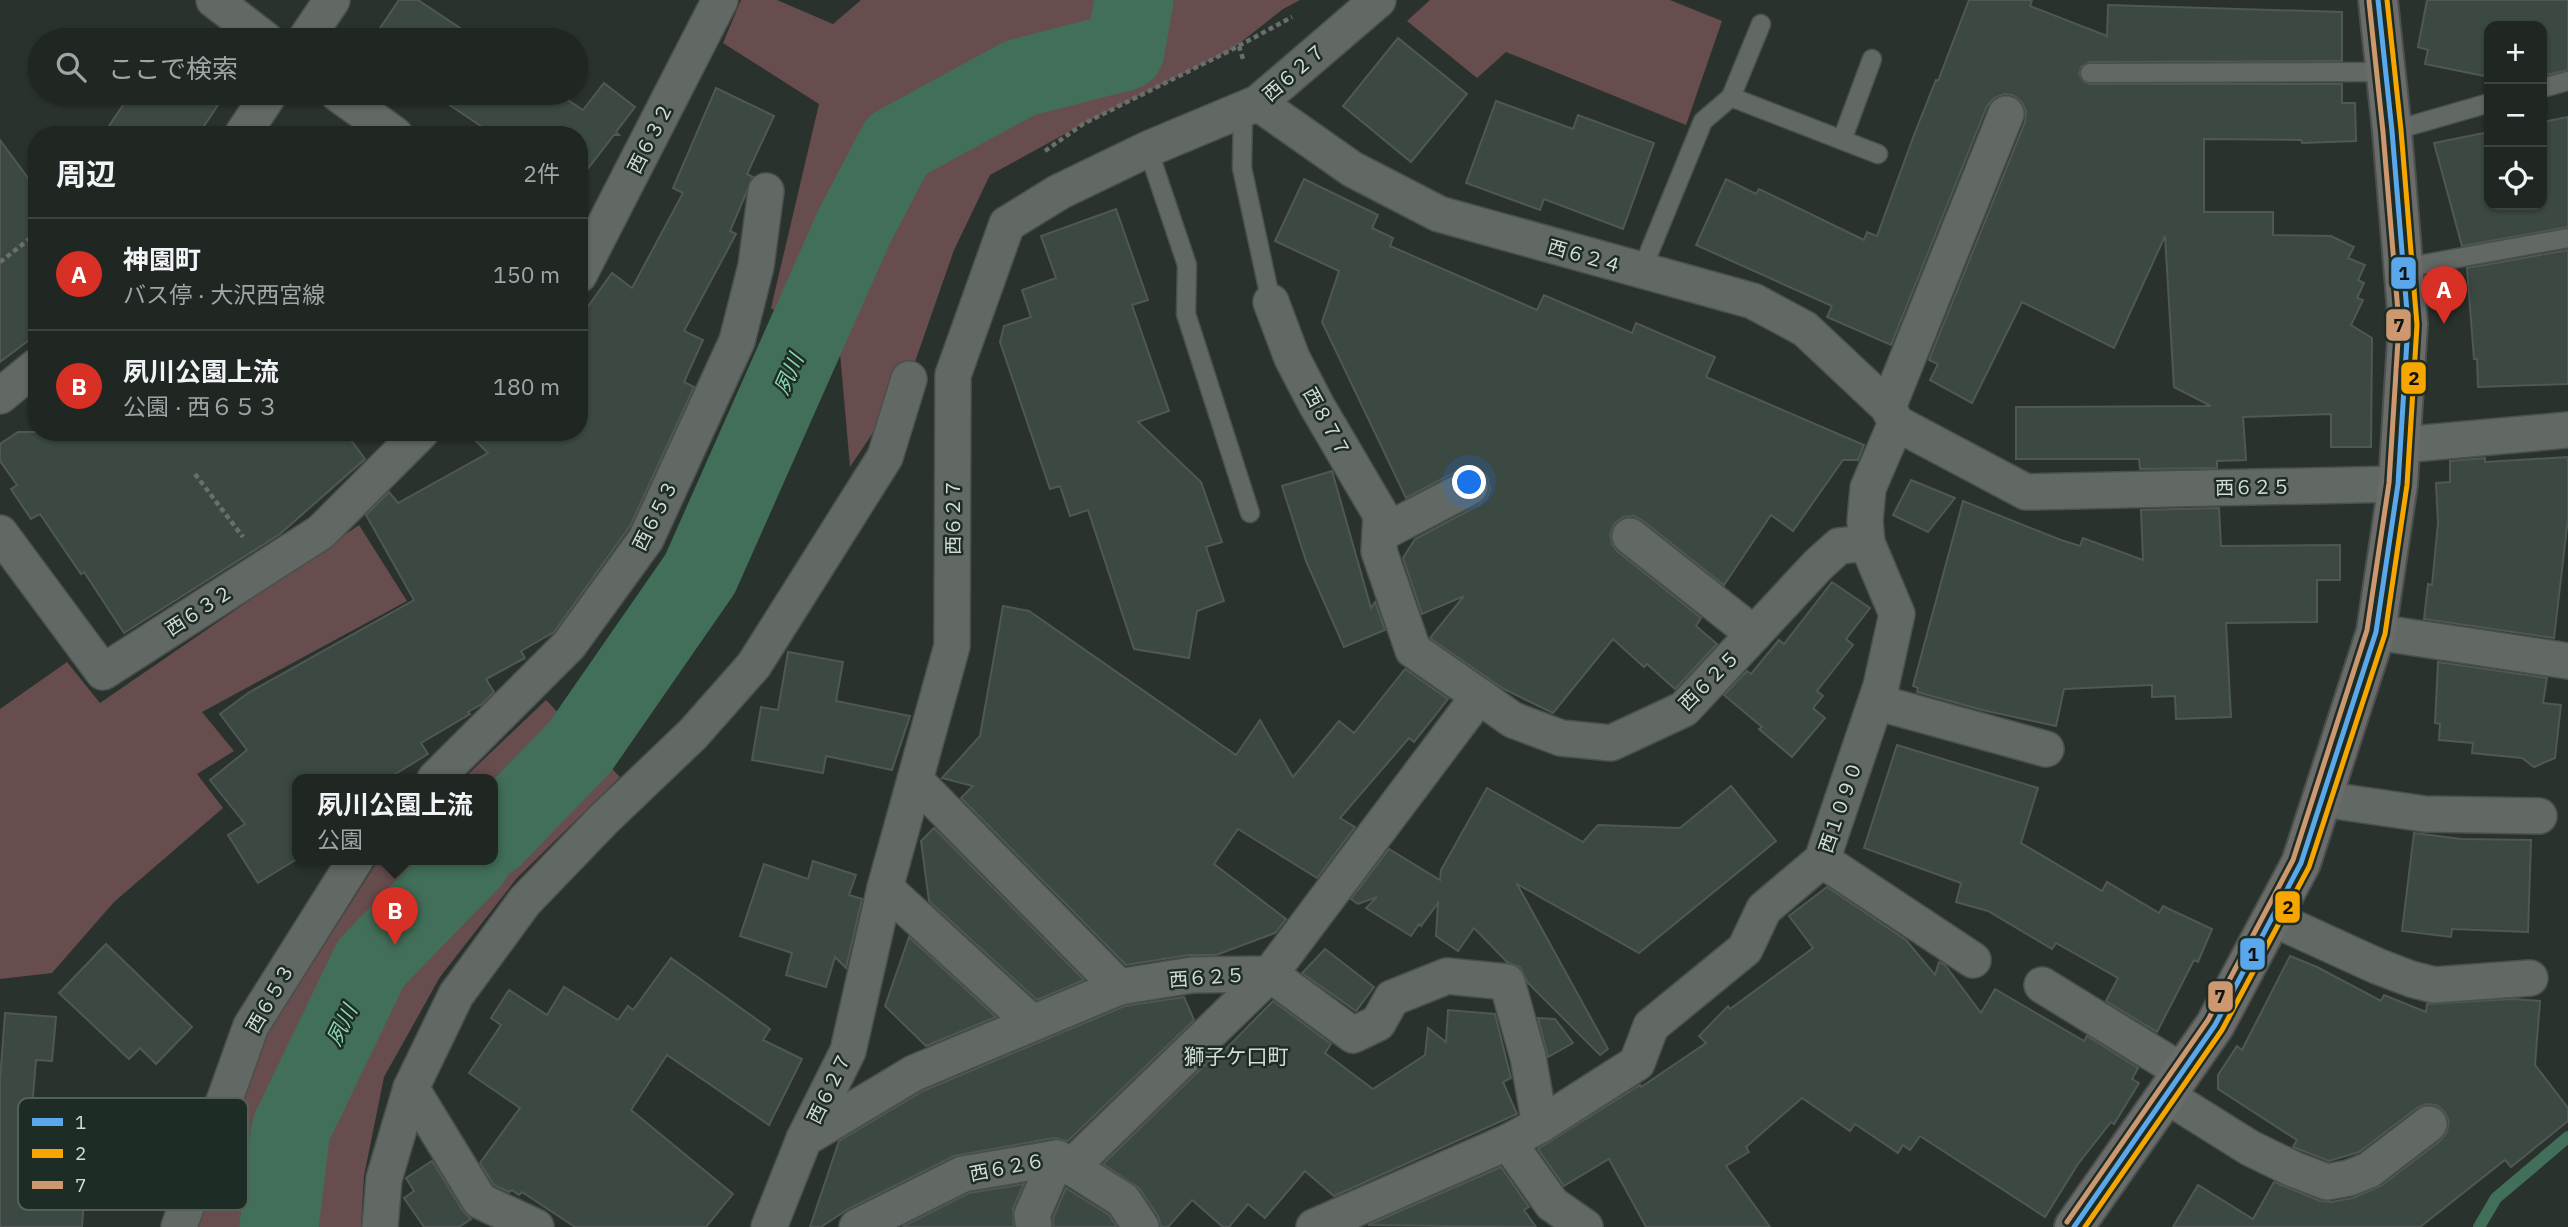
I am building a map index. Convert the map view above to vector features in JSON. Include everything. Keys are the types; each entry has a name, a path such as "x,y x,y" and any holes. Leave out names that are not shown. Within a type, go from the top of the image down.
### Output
{"main road":[{"path":"2074,1227 2215,1025 2301,863 2376,632 2398,484 2408,324 2378,0"}],"street":[{"path":"214,0 250,28"},
{"path":"313,28 332,0"},
{"name":"西６３２","path":"588,256 720,0"},
{"name":"西６２７","path":"769,1227 804,1139 848,1051 885,888 952,646 953,375 1007,224 1059,192 1148,149 1250,106 1378,0"},
{"path":"248,126 262,105"},
{"path":"354,105 383,126"},
{"name":"西６２４","path":"1250,106 1352,169 1439,214 1753,302 1805,329 1892,415"},
{"path":"1867,543 1868,488 1892,415 2006,114"},
{"name":"西６５３","path":"440,774 569,645 646,539 737,341 755,266 766,191"},
{"name":"西８７７","path":"1271,302 1293,358 1317,405 1381,515 1379,551 1413,650 1479,696"},
{"path":"0,396 28,373"},
{"path":"380,1227 384,1179 411,1088 456,995 525,901 603,820 693,734 754,665 885,457 909,379"},
{"name":"西６２５","path":"1892,415 2026,492 2398,484"},
{"path":"2401,445 2568,430"},
{"name":"西６３２","path":"0,533 103,672 321,532 412,441"},
{"path":"1380,534 1470,487"},
{"path":"1630,536 1754,634"},
{"name":"西６２５","path":"804,1139 914,1073 1119,987 1192,975 1270,974 1479,696 1513,720 1562,738 1611,743 1684,709 1839,546 1867,543"},
{"name":"西１０９０","path":"1314,1227 1508,1142 1540,1125 1637,1063 1651,1026 1745,949 1764,909 1822,860 1876,702 1897,614 1867,543"},
{"path":"2376,632 2568,660"},
{"path":"1876,702 2046,750"},
{"path":"915,780 1119,987"},
{"path":"2322,799 2425,814 2539,816"},
{"path":"1822,860 1973,960"},
{"name":"西６５３","path":"225,1098 251,1026 352,865"},
{"path":"885,888 1031,1022"},
{"path":"2272,918 2377,966 2434,985 2530,978"},
{"path":"1034,1227 1032,1215 1064,1162 1270,974 1353,1035 1378,1023 1392,998 1447,976 1507,982 1528,1057 1540,1125"},
{"path":"2042,985 2175,1084 2250,1148 2327,1182 2349,1178 2369,1170 2429,1124"},
{"path":"411,1088 480,1201 536,1227"},
{"path":"1508,1142 1552,1204 1585,1227"},
{"name":"西６２６","path":"857,1227 963,1174 1064,1162 1123,1200 1141,1227"},
{"name":"西６５３","path":"179,1227 185,1210"}],"lane":[{"path":"1642,272 1703,121 1731,97 1760,24"},
{"path":"1842,140 1872,59"},
{"path":"2090,73 2386,72"},
{"path":"2547,87 2568,81"},
{"path":"1731,97 1878,154"},
{"path":"2392,131 2484,104"},
{"name":"西８７７","path":"1250,106 1242,168 1271,302"},
{"path":"1148,149 1187,265 1186,314 1250,513"},
{"path":"2403,268 2568,238"}],"path":[{"path":"1083,124 1300,13"},
{"path":"0,262 28,240"},
{"path":"195,474 266,567"}],"shaded area":[{"path":"741,0 777,0 833,24 861,0 1300,0 1283,9 1231,50 1083,124 990,175 954,250 909,379 850,467 840,353 771,308 819,104 723,43"},
{"path":"1430,0 1670,0 1722,21 1686,125 1506,52 1477,78 1407,21"},
{"path":"359,525 407,601 202,712 234,751 197,774 223,808 114,902 52,973 0,979 0,709 67,662 100,703"},
{"path":"546,700 620,777 517,878 440,977 384,1077 364,1176 361,1227 197,1227 203,1210 248,1210 248,1098 244,1098 267,1035 375,865 498,865 498,774 468,774"}],"building":[{"path":"399,0 418,0 460,28 380,28"},
{"path":"1969,0 2032,0 2030,6 2107,36 2108,5 2342,12 2342,61 2090,62 2081,67 2079,74 2084,82 2090,84 2342,84 2342,103 2355,103 2356,141 2302,143 2301,140 2204,139 2204,212 2273,212 2273,235 2331,236 2354,247 2348,258 2365,265 2358,280 2364,283 2357,298 2363,300 2351,325 2372,338 2371,447 2331,447 2331,414 2243,417 2246,460 2217,461 2217,468 2140,469 2139,459 2016,459 2016,407 2211,406 2174,387 2165,236 2114,348 2022,302 1972,403 1930,380 1938,364 1929,360 2025,122 2026,112 2022,102 2013,95 2004,94 1994,98 1987,106 1891,345 1827,317 1832,306 1696,245 1726,179 1756,194 1759,189 1864,240 1867,232 1877,236 1914,135"},
{"path":"2427,0 2568,0 2568,70 2547,75 2547,21 2484,21 2484,76 2425,64 2428,50 2418,47"},
{"path":"1398,38 1467,94 1411,162 1343,106"},
{"path":"604,83 635,107 616,132 619,135 614,135 588,168 588,126 481,126 450,105 575,105 583,110"},
{"path":"716,88 774,116 747,174 753,177 730,231 736,234 684,331 703,340 684,382 694,387 630,526 554,632 521,651 525,658 486,679 494,692 482,704 468,712 470,714 421,743 428,754 395,774 292,774 292,862 258,883 228,835 245,824 210,780 247,750 220,714 248,693 414,600 366,515 389,492 398,503 488,453 476,441 588,441 588,306 612,273 632,288 683,193 673,188"},
{"path":"1496,101 1573,129 1578,115 1654,143 1623,229 1544,199 1540,210 1466,183"},
{"path":"123,105 218,105 204,126 109,126"},
{"path":"2568,117 2568,227 2462,246 2434,143 2484,133 2484,210 2547,210 2547,121"},
{"path":"0,140 28,178 28,341 0,362"},
{"path":"1304,179 1378,215 1372,228 1393,238 1390,246 1537,310 1544,295 1632,333 1636,323 1715,357 1706,377 1864,445 1858,460 1843,460 1793,531 1771,515 1724,585 1642,520 1634,516 1623,517 1614,524 1610,534 1617,551 1701,618 1696,626 1717,644 1675,689 1647,664 1644,667 1613,639 1553,713 1502,688 1430,638 1464,596 1422,614 1403,558 1415,539 1479,505 1487,498 1490,489 1488,478 1472,467 1461,469 1406,498 1322,322 1339,271 1275,241"},
{"path":"1116,209 1148,300 1132,305 1169,411 1138,422 1201,482 1222,542 1206,547 1224,601 1197,611 1189,658 1134,649 1088,510 1070,516 1060,486 1050,489 1000,342 1004,326 1031,317 1022,290 1056,278 1041,236"},
{"path":"2568,250 2568,384 2478,387 2467,268"},
{"path":"18,432 28,432 28,441 352,441 365,459 280,534 124,633 84,572 81,574 40,514 31,519 11,489 17,485 0,461 0,444"},
{"path":"2568,457 2568,518 2554,638 2424,619 2428,584 2432,585 2438,523 2436,483 2450,482 2450,461 2485,458 2485,462"},
{"path":"1332,471 1371,608 1375,602 1385,630 1344,647 1306,561 1282,486"},
{"path":"1911,480 1955,498 1928,532 1893,515"},
{"path":"1963,501 2061,540 2080,546 2083,538 2143,560 2141,510 2219,508 2221,546 2340,545 2340,580 2317,580 2317,622 2226,623 2231,717 2176,719 2175,696 2152,697 2152,685 2064,689 2056,726 1917,692 1918,688 1913,686"},
{"path":"1832,582 1870,608 1846,639 1853,645 1817,691 1823,696 1813,708 1825,718 1792,757 1724,695 1747,671 1751,674 1779,640 1784,644"},
{"path":"1003,606 1029,611 1236,755 1260,720 1293,777 1339,721 1354,733 1405,669 1448,699 1414,742 1409,738 1340,818 1355,827 1317,878 1238,829 1214,864 1286,919 1275,933 1216,955 1189,955 1126,965 961,798 973,786 942,778 980,736"},
{"path":"788,652 843,662 836,701 910,716 892,770 826,756 823,773 752,760 761,707 778,710"},
{"path":"2438,662 2547,678 2543,703 2561,705 2555,758 2534,767 2522,758 2472,753 2473,743 2439,740 2440,724 2435,723"},
{"path":"1897,745 2038,788 2021,843 2102,891 2107,882 2159,913 2163,906 2212,929 2198,962 2194,960 2157,1032 2106,1001 2118,978 2056,943 2052,949 1988,911 1956,902 1961,883 1864,848"},
{"path":"1731,786 1776,841 1639,953 1517,884 1608,1049 1600,1055 1528,983 1520,967 1507,962 1474,928 1458,951 1436,936 1438,903 1411,936 1366,908 1377,897 1358,904 1351,899 1389,849 1440,880 1441,870 1487,788 1583,842 1598,825 1680,828"},
{"path":"934,828 1084,980 1037,1000 929,901 921,841"},
{"path":"2414,833 2461,839 2531,840 2528,932 2452,929 2451,937 2402,931"},
{"path":"813,861 856,875 849,895 862,899 846,968 835,957 826,987 786,975 792,953 740,936 764,864 808,879"},
{"path":"1827,887 1906,940 1935,975 1939,962 1945,965 1981,1013 1995,989 2084,1041 2087,1036 2138,1068 2132,1079 2139,1083 2114,1124 2111,1122 2078,1164 2045,1217 1920,1136 1910,1150 1903,1145 1898,1153 1855,1124 1850,1131 1802,1098 1746,1147 1749,1152 1726,1166 1770,1227 1646,1227 1609,1159 1564,1186 1538,1149 1640,1085 1641,1087 1706,1043 1699,1036 1728,1006 1730,1009 1813,948 1789,916"},
{"path":"909,937 996,1017 926,1046 885,1006"},
{"path":"106,944 192,1027 156,1064 140,1048 129,1059 59,993"},
{"path":"1325,949 1374,987 1356,1011 1302,973"},
{"path":"2290,956 2317,967 2381,1001 2384,995 2426,1012 2427,1004 2513,999 2540,1001 2535,1065 2568,1108 2568,1121 2511,1167 2505,1160 2420,1227 2173,1227 2198,1185 2253,1219 2274,1182 2320,1201 2353,1198 2381,1186 2441,1140 2447,1132 2449,1121 2444,1111 2436,1105 2426,1104 2359,1152 2329,1161 2293,1147 2297,1140 2218,1089 2218,1075 2237,1046 2242,1050"},
{"path":"671,958 770,1029 763,1040 802,1059 769,1125 667,1055 631,1110 733,1194 706,1227 575,1227 522,1192 519,1195 494,1185 480,1163 520,1108 469,1073 501,1025 491,1018 509,990 547,1015 564,987 618,1020 628,1006 633,1010"},
{"path":"1184,997 1194,1020 1068,1141 1054,1138 954,1156 848,1209 821,1227 810,1227 839,1141 923,1091 1125,1006"},
{"path":"1273,1001 1331,1044 1325,1053 1373,1089 1425,1055 1428,1028 1446,1042 1448,1010 1495,1014 1511,1078 1503,1082 1517,1114 1334,1196 1305,1171 1265,1218 1248,1204 1229,1227 1223,1227 1192,1200 1168,1227 1161,1227 1158,1216 1139,1188 1103,1164 1211,1059 1213,1062"},
{"path":"5,1013 56,1017 52,1061 36,1060 33,1098 18,1098 18,1210 83,1210 82,1227 0,1227 0,1081"},
{"path":"1538,1018 1555,1019 1573,1043 1548,1057"},
{"path":"432,1161 463,1211 471,1219 459,1227 424,1227 404,1198 414,1191 406,1178"},
{"path":"1501,1167 1529,1207 1524,1210 1536,1227 1368,1225"},
{"path":"1024,1184 1013,1208 1014,1227 902,1227 969,1193"},
{"path":"1066,1188 1109,1215 1117,1227 1054,1227 1053,1218"}],"waterway":[{"name":"夙川","path":"498,832 580,747 700,574 854,227 897,145 1020,78 1125,51 1134,0"},
{"name":"夙川","path":"279,1227 291,1129 371,963 466,865"},
{"path":"2479,1227 2496,1198 2568,1137"}],"transit line":[{"name":"1","path":"2074,1227 2215,1025 2301,863 2376,632 2398,484 2408,324 2378,0"},
{"name":"2","path":"2085,1227 2222,1030 2309,867 2385,634 2407,485 2417,325 2387,0"},
{"name":"7","path":"2067,1222 2208,1020 2293,860 2367,630 2389,483 2399,324 2369,1"}],"place":[{"name":"神園町","path":"2444,324"},
{"name":"夙川公園上流","path":"395,945"}],"district":[{"name":"獅子ケ口町","path":"1236,1056"}]}
